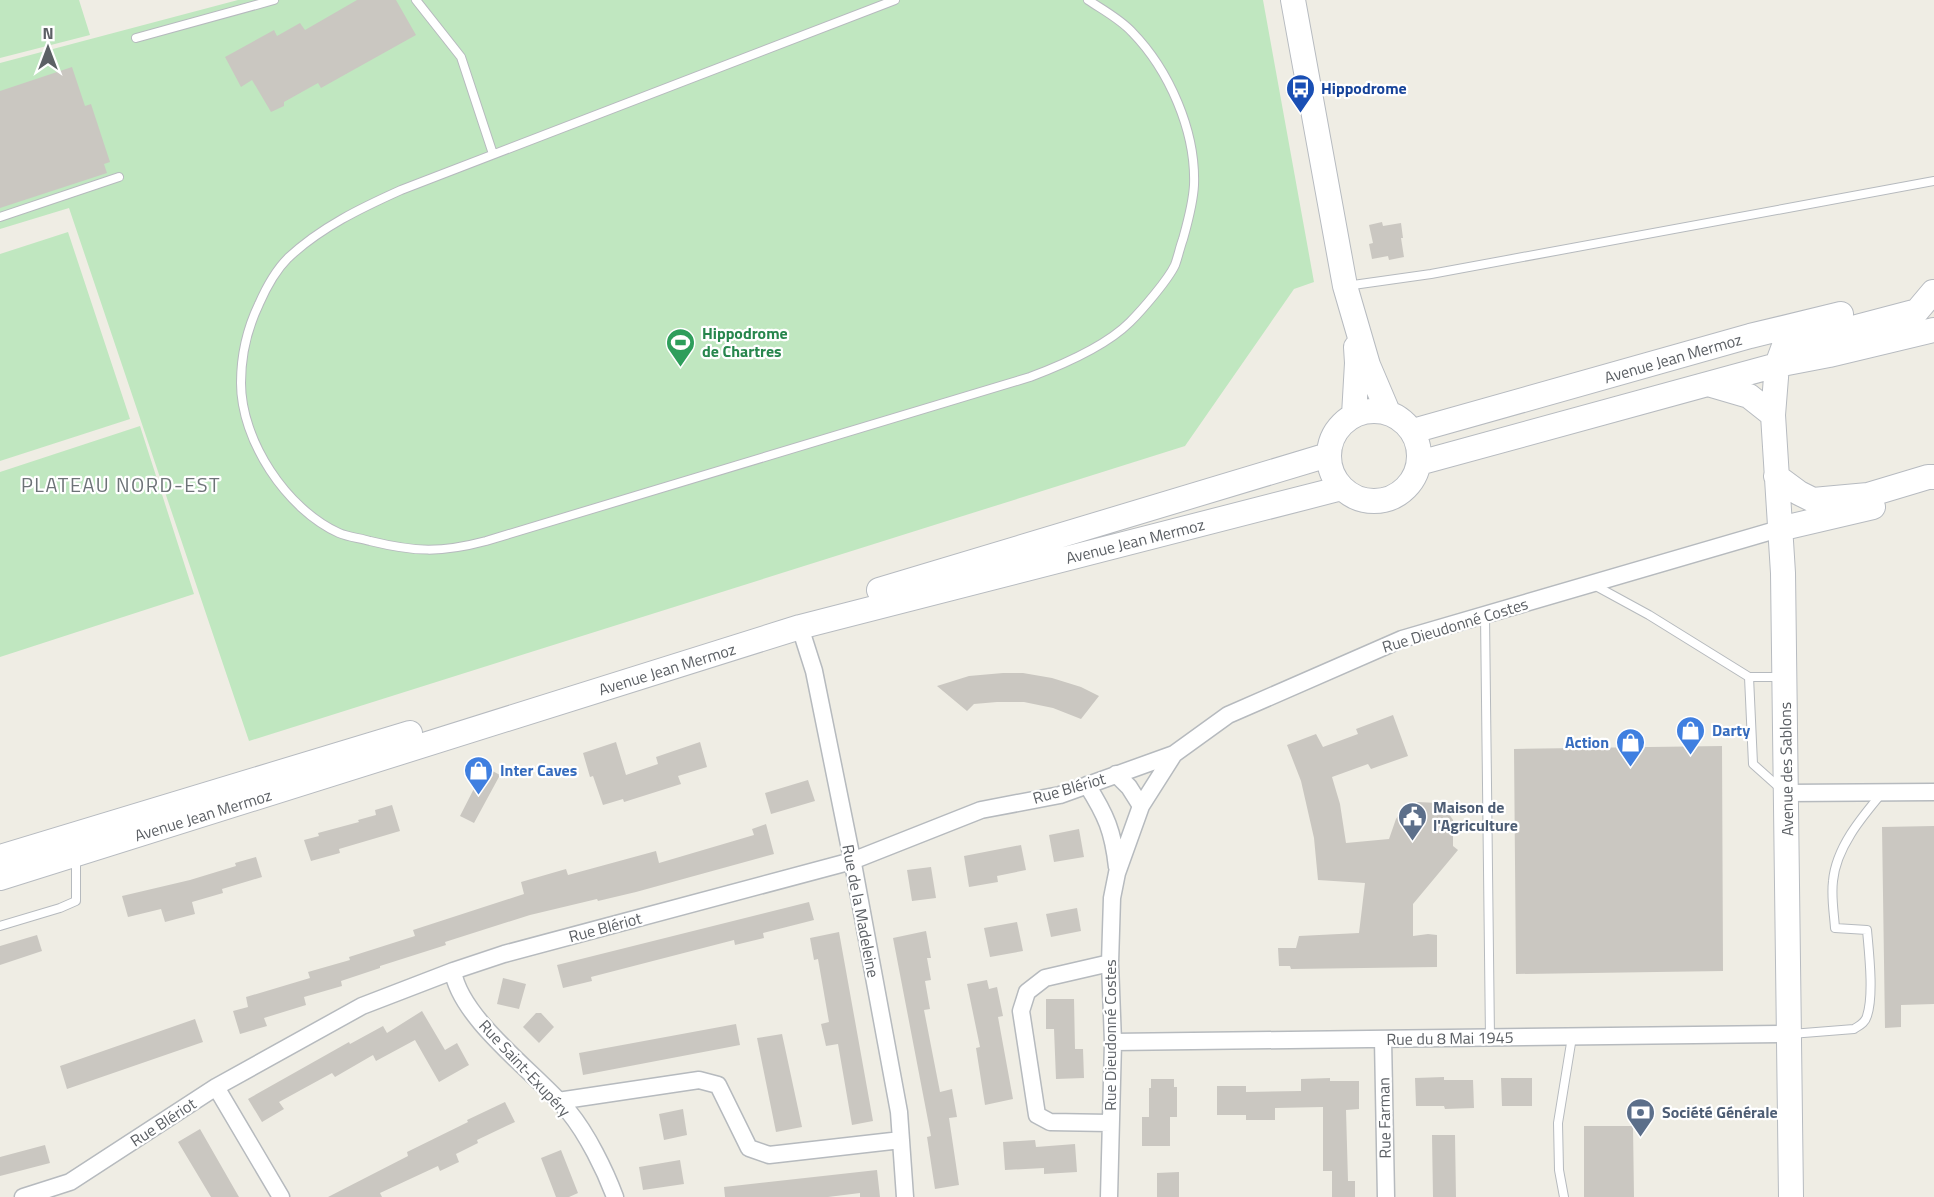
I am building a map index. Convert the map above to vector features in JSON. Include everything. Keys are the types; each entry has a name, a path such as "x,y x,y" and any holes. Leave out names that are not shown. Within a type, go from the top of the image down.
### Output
{"main road":[{"path":"1293,0 1345,286 1368,366 1388,412"},
{"path":"1777,365 1784,346 1917,311 1933,292"},
{"name":"Avenue Jean Mermoz","path":"1413,431 1750,336 1933,292"},
{"path":"1352,312 1357,363 1354,415"},
{"name":"Avenue Jean Mermoz","path":"1419,463 1777,365 1934,330"},
{"name":"Avenue des Sablons","path":"1777,365 1773,415 1783,573 1787,1034 1791,1197"},
{"path":"1708,384 1749,396 1773,415"},
{"path":"1376,410 1388,412 1402,420 1413,431 1420,452 1419,463 1415,477 1395,497 1381,501 1367,501 1353,497 1334,479 1328,455 1330,443 1335,431 1354,415 1376,410"},
{"name":"Avenue Jean Mermoz","path":"0,857 1328,455"},
{"path":"1776,476 1813,500 1868,495 1934,477"},
{"name":"Avenue Jean Mermoz","path":"0,878 800,627 1342,488"},
{"path":"1779,529 1871,507 1934,488"}],"street":[{"name":"Rue Dieudonné Costes","path":"1110,1197 1113,1042 1110,963 1112,898 1118,873 1142,806 1174,754 1228,714 1402,639 1779,529"},
{"name":"Rue de la Madeleine","path":"800,627 814,672 899,1112 904,1197"},
{"name":"Rue Blériot","path":"23,1197 73,1190 216,1087 362,1006 504,954 852,861 981,810 1060,795 1174,754"},
{"path":"1116,774 1130,787 1142,806"},
{"name":"Rue Dieudonné Costes","path":"1087,785 1104,811 1114,840 1118,873"},
{"path":"1786,793 1934,792"},
{"path":"1110,963 1045,978 1027,992 1021,1011 1037,1115 1050,1122 1110,1123"},
{"name":"Rue Saint-Exupéry","path":"453,971 465,1003 569,1113 606,1172 615,1197"},
{"name":"Rue du 8 Mai 1945","path":"1113,1042 1787,1034"},
{"name":"Rue Farman","path":"1383,1039 1386,1197"},
{"path":"558,1101 699,1080 718,1085 748,1148 769,1155 902,1140"},
{"path":"216,1087 281,1197"}],"lane":[{"path":"136,38 274,0"},
{"path":"416,0 460,57 493,154"},
{"path":"895,0 493,154 362,208 318,233 287,259 266,288 251,320 242,352 241,385 248,427 264,460 285,492 307,513 339,533 409,550 453,550 1030,377 1071,361 1129,323 1174,266 1191,213 1194,184 1192,157 1185,126 1176,97 1162,71 1148,50 1130,30 1088,0"},
{"path":"0,217 119,177"},
{"path":"1345,286 1431,274 1934,181"},
{"path":"1592,584 1649,615 1749,677 1784,677"},
{"path":"1485,615 1490,1038"},
{"path":"1749,677 1753,764 1786,793"},
{"path":"1787,1034 1854,1029 1863,1023 1867,1016 1870,992 1867,930 1835,928 1833,879 1855,826 1882,793"},
{"path":"0,926 76,901 76,854"},
{"path":"1564,1197 1559,1170 1558,1124 1572,1037"}],"green space":[{"path":"0,0 79,0 90,35 0,58"},
{"name":"Hippodrome de Chartres","path":"238,0 1263,0 1314,282 1294,289 1185,446 249,741 69,208 0,229 0,63"},
{"path":"68,232 130,419 0,461 0,254"},
{"path":"140,426 194,594 0,657 0,472"}],"building":[{"path":"357,0 396,0 416,35 321,88 318,83 271,112 252,80 241,87 225,57 274,30 277,36 300,23 305,30"},
{"path":"72,67 85,106 91,104 110,162 104,164 107,173 0,208 0,91"},
{"path":"1382,222 1383,226 1401,223 1404,257 1389,260 1388,256 1372,259 1369,244 1373,243 1369,225"},
{"path":"1023,673 1052,678 1081,687 1099,696 1081,719 1053,708 1024,702 974,704 967,711 937,686 969,676"},
{"name":"Maison de l'Agriculture","path":"1393,715 1408,756 1371,769 1368,764 1332,777 1340,804 1346,843 1389,839 1402,810 1418,802 1438,803 1445,808 1453,820 1453,846 1458,850 1413,904 1413,936 1437,935 1437,967 1291,969 1290,966 1279,966 1278,948 1296,948 1299,936 1359,933 1365,883 1318,880 1314,838 1301,781 1287,745 1316,734 1323,747 1358,734 1356,729"},
{"path":"616,742 626,775 658,764 656,757 700,742 707,767 678,776 681,784 624,802 623,799 603,805 593,776 590,777 583,753"},
{"path":"1722,746 1723,971 1516,974 1514,749"},
{"name":"Inter Caves","path":"485,767 500,775 474,823 460,816"},
{"path":"808,780 815,801 771,814 765,793"},
{"path":"392,805 400,831 339,849 340,853 311,861 304,840 319,836 318,833 359,822 358,820 376,815 375,810"},
{"path":"766,824 774,854 636,892 530,915 445,942 446,945 341,981 342,986 304,997 306,1005 264,1018 267,1026 240,1034 233,1011 248,1007 246,997 310,978 308,972 350,960 349,957 415,936 413,930 524,894 521,882 566,869 568,875 656,851 659,863 754,835 752,829"},
{"path":"1934,826 1934,1004 1901,1005 1901,1027 1885,1028 1882,827"},
{"path":"1079,829 1084,857 1054,862 1049,835"},
{"path":"1021,845 1026,870 997,876 998,882 969,887 964,856"},
{"path":"256,857 262,877 222,889 223,893 192,902 195,914 165,922 161,909 128,917 122,896 190,880 236,866 235,863"},
{"path":"931,867 936,898 912,901 907,870"},
{"path":"809,902 814,920 763,933 764,938 735,945 734,940 591,977 592,981 563,988 557,965"},
{"path":"1077,908 1081,931 1051,937 1046,914"},
{"path":"1017,922 1023,951 990,957 984,928"},
{"path":"926,931 931,958 927,958 931,980 925,981 930,1009 924,1010 940,1092 952,1089 957,1117 949,1118 959,1185 935,1189 927,1137 931,1136 893,938"},
{"path":"839,932 873,1121 852,1125 838,1044 826,1046 821,1024 829,1022 818,959 814,960 810,938"},
{"path":"37,935 42,951 0,965 0,946"},
{"path":"503,978 526,984 519,1009 497,1004"},
{"path":"987,980 989,989 997,987 1003,1016 998,1017 1013,1099 985,1105 976,1048 980,1047 967,984"},
{"path":"1046,999 1074,999 1075,1049 1083,1049 1084,1078 1056,1079 1054,1029 1046,1029"},
{"path":"422,1011 445,1050 457,1043 469,1065 439,1082 415,1040 376,1061 373,1055 335,1077 332,1073 279,1102 284,1109 262,1122 248,1099 349,1042 350,1044 383,1026 387,1033"},
{"path":"536,1013 541,1013 554,1027 539,1043 523,1027"},
{"path":"195,1019 203,1042 67,1089 60,1066"},
{"path":"736,1024 740,1045 583,1075 579,1053"},
{"path":"782,1034 802,1127 776,1132 757,1038"},
{"path":"1444,1077 1444,1080 1473,1080 1474,1108 1445,1109 1444,1106 1416,1106 1415,1078"},
{"path":"1330,1078 1330,1081 1359,1081 1359,1109 1346,1110 1348,1181 1355,1181 1355,1197 1332,1197 1332,1171 1323,1171 1323,1107 1275,1108 1275,1120 1246,1120 1246,1115 1217,1115 1217,1086 1246,1086 1246,1092 1301,1091 1301,1079"},
{"path":"1501,1078 1532,1078 1532,1106 1502,1106"},
{"path":"1151,1079 1174,1079 1174,1087 1177,1087 1177,1117 1170,1117 1170,1146 1142,1146 1142,1117 1149,1117"},
{"path":"505,1102 515,1122 477,1140 478,1143 456,1154 459,1162 440,1171 438,1166 380,1193 382,1197 328,1197 408,1156 407,1152"},
{"path":"683,1109 687,1135 664,1140 659,1114"},
{"path":"1584,1126 1633,1126 1634,1197 1584,1197"},
{"path":"200,1129 239,1197 211,1197 178,1142"},
{"path":"1432,1135 1455,1135 1456,1197 1433,1197"},
{"path":"1035,1140 1036,1147 1075,1144 1077,1172 1044,1174 1044,1168 1005,1170 1003,1142"},
{"path":"45,1145 50,1163 0,1176 0,1157"},
{"path":"561,1150 578,1193 569,1197 556,1197 541,1158"},
{"path":"680,1160 684,1184 643,1190 639,1167"},
{"path":"877,1170 880,1197 860,1197 860,1193 828,1197 725,1197 724,1187"},
{"path":"1179,1172 1179,1197 1157,1197 1157,1173"}],"place":[{"name":"Hippodrome","path":"1300,114"},
{"name":"Hippodrome de Chartres","path":"681,368"},
{"name":"Darty","path":"1691,756"},
{"name":"Action","path":"1630,768"},
{"name":"Inter Caves","path":"479,796"},
{"name":"Maison de l'Agriculture","path":"1412,842"},
{"name":"Société Générale","path":"1641,1138"}],"district":[{"name":"PLATEAU NORD-EST","path":"121,484"}]}
